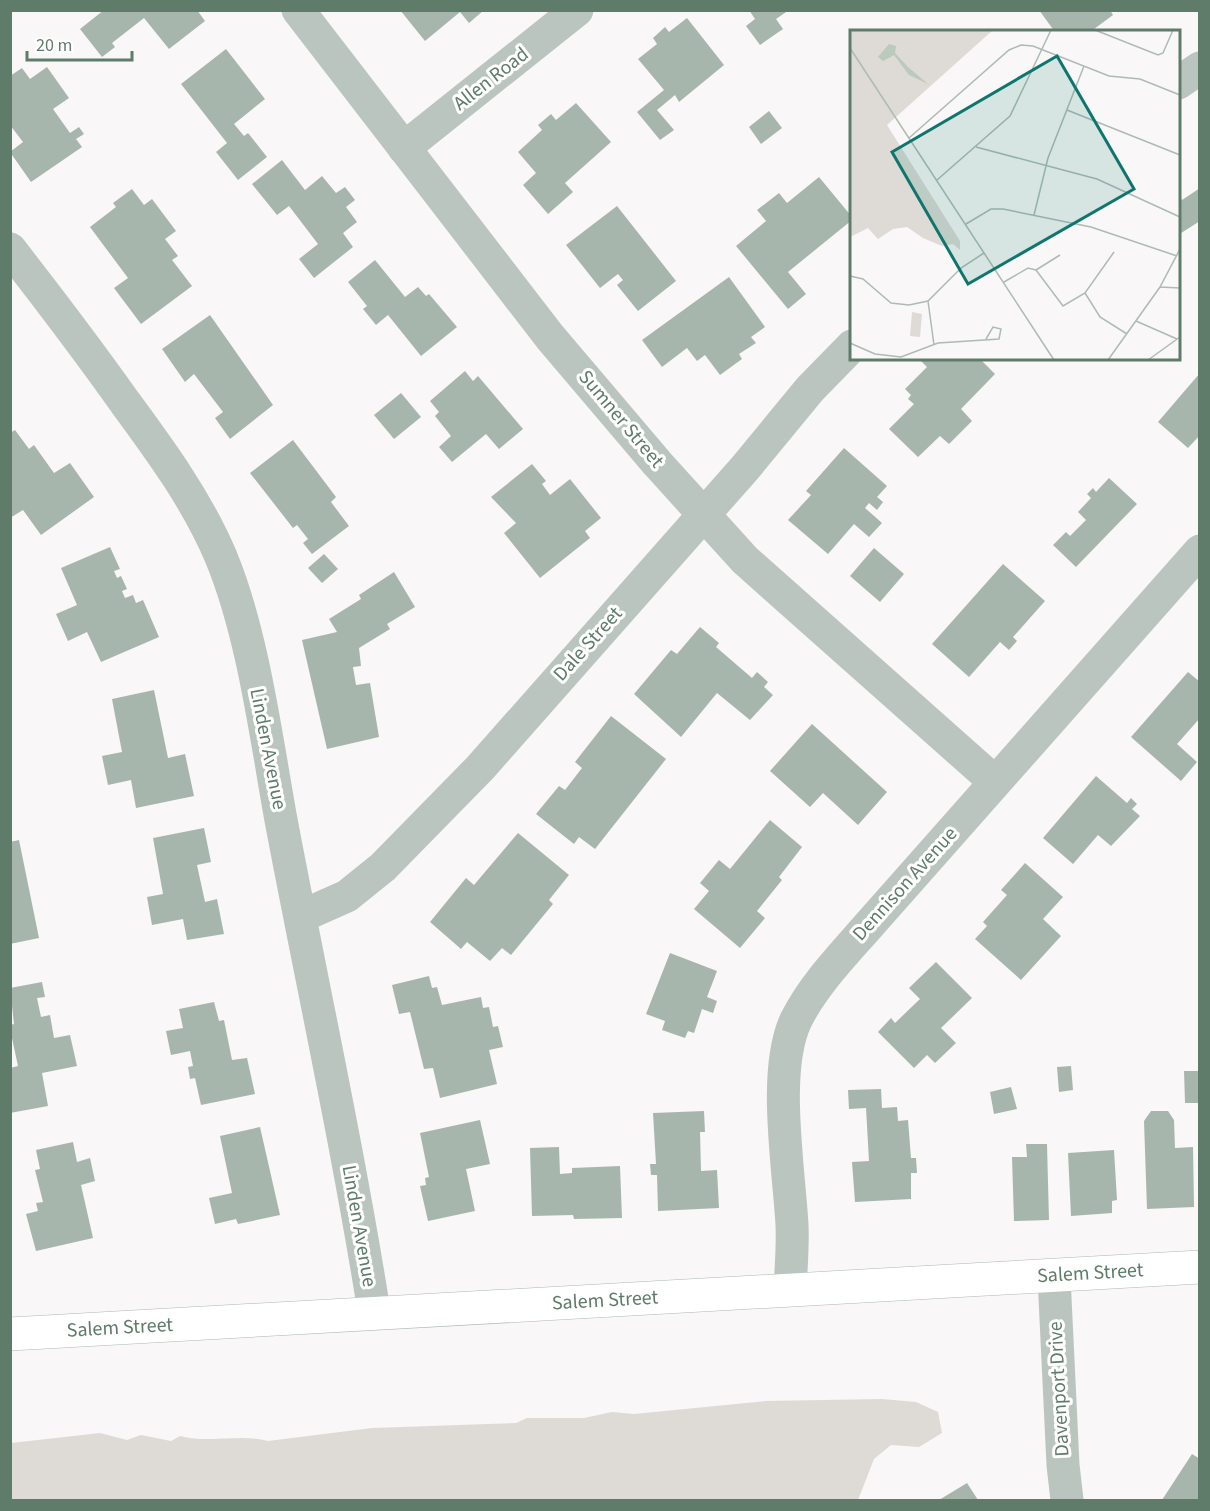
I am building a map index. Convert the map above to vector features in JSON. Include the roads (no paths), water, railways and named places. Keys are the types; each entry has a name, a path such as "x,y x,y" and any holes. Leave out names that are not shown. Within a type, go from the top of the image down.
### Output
{"main road":[{"name":"Salem Street","path":"10,1334 374,1311 1054,1277 1200,1267"}],"street":[{"name":"Sumner Street","path":"298,10 550,337 657,463 745,560 995,782"},
{"name":"Allen Road","path":"404,148 577,10"},
{"path":"1180,81 1200,69"},
{"name":"Linden Avenue","path":"10,249 159,448 194,504 220,556 236,599 266,731 302,916 328,1065 357,1203 374,1311"},
{"name":"Dale Street","path":"302,916 346,896 382,867 480,768 704,514 810,389 850,348"},
{"name":"Dennison Avenue","path":"790,1289 792,1228 784,1104 785,1056 795,1022 829,971 1200,551"},
{"name":"Davenport Drive","path":"1054,1277 1063,1465 1067,1500"}]}
